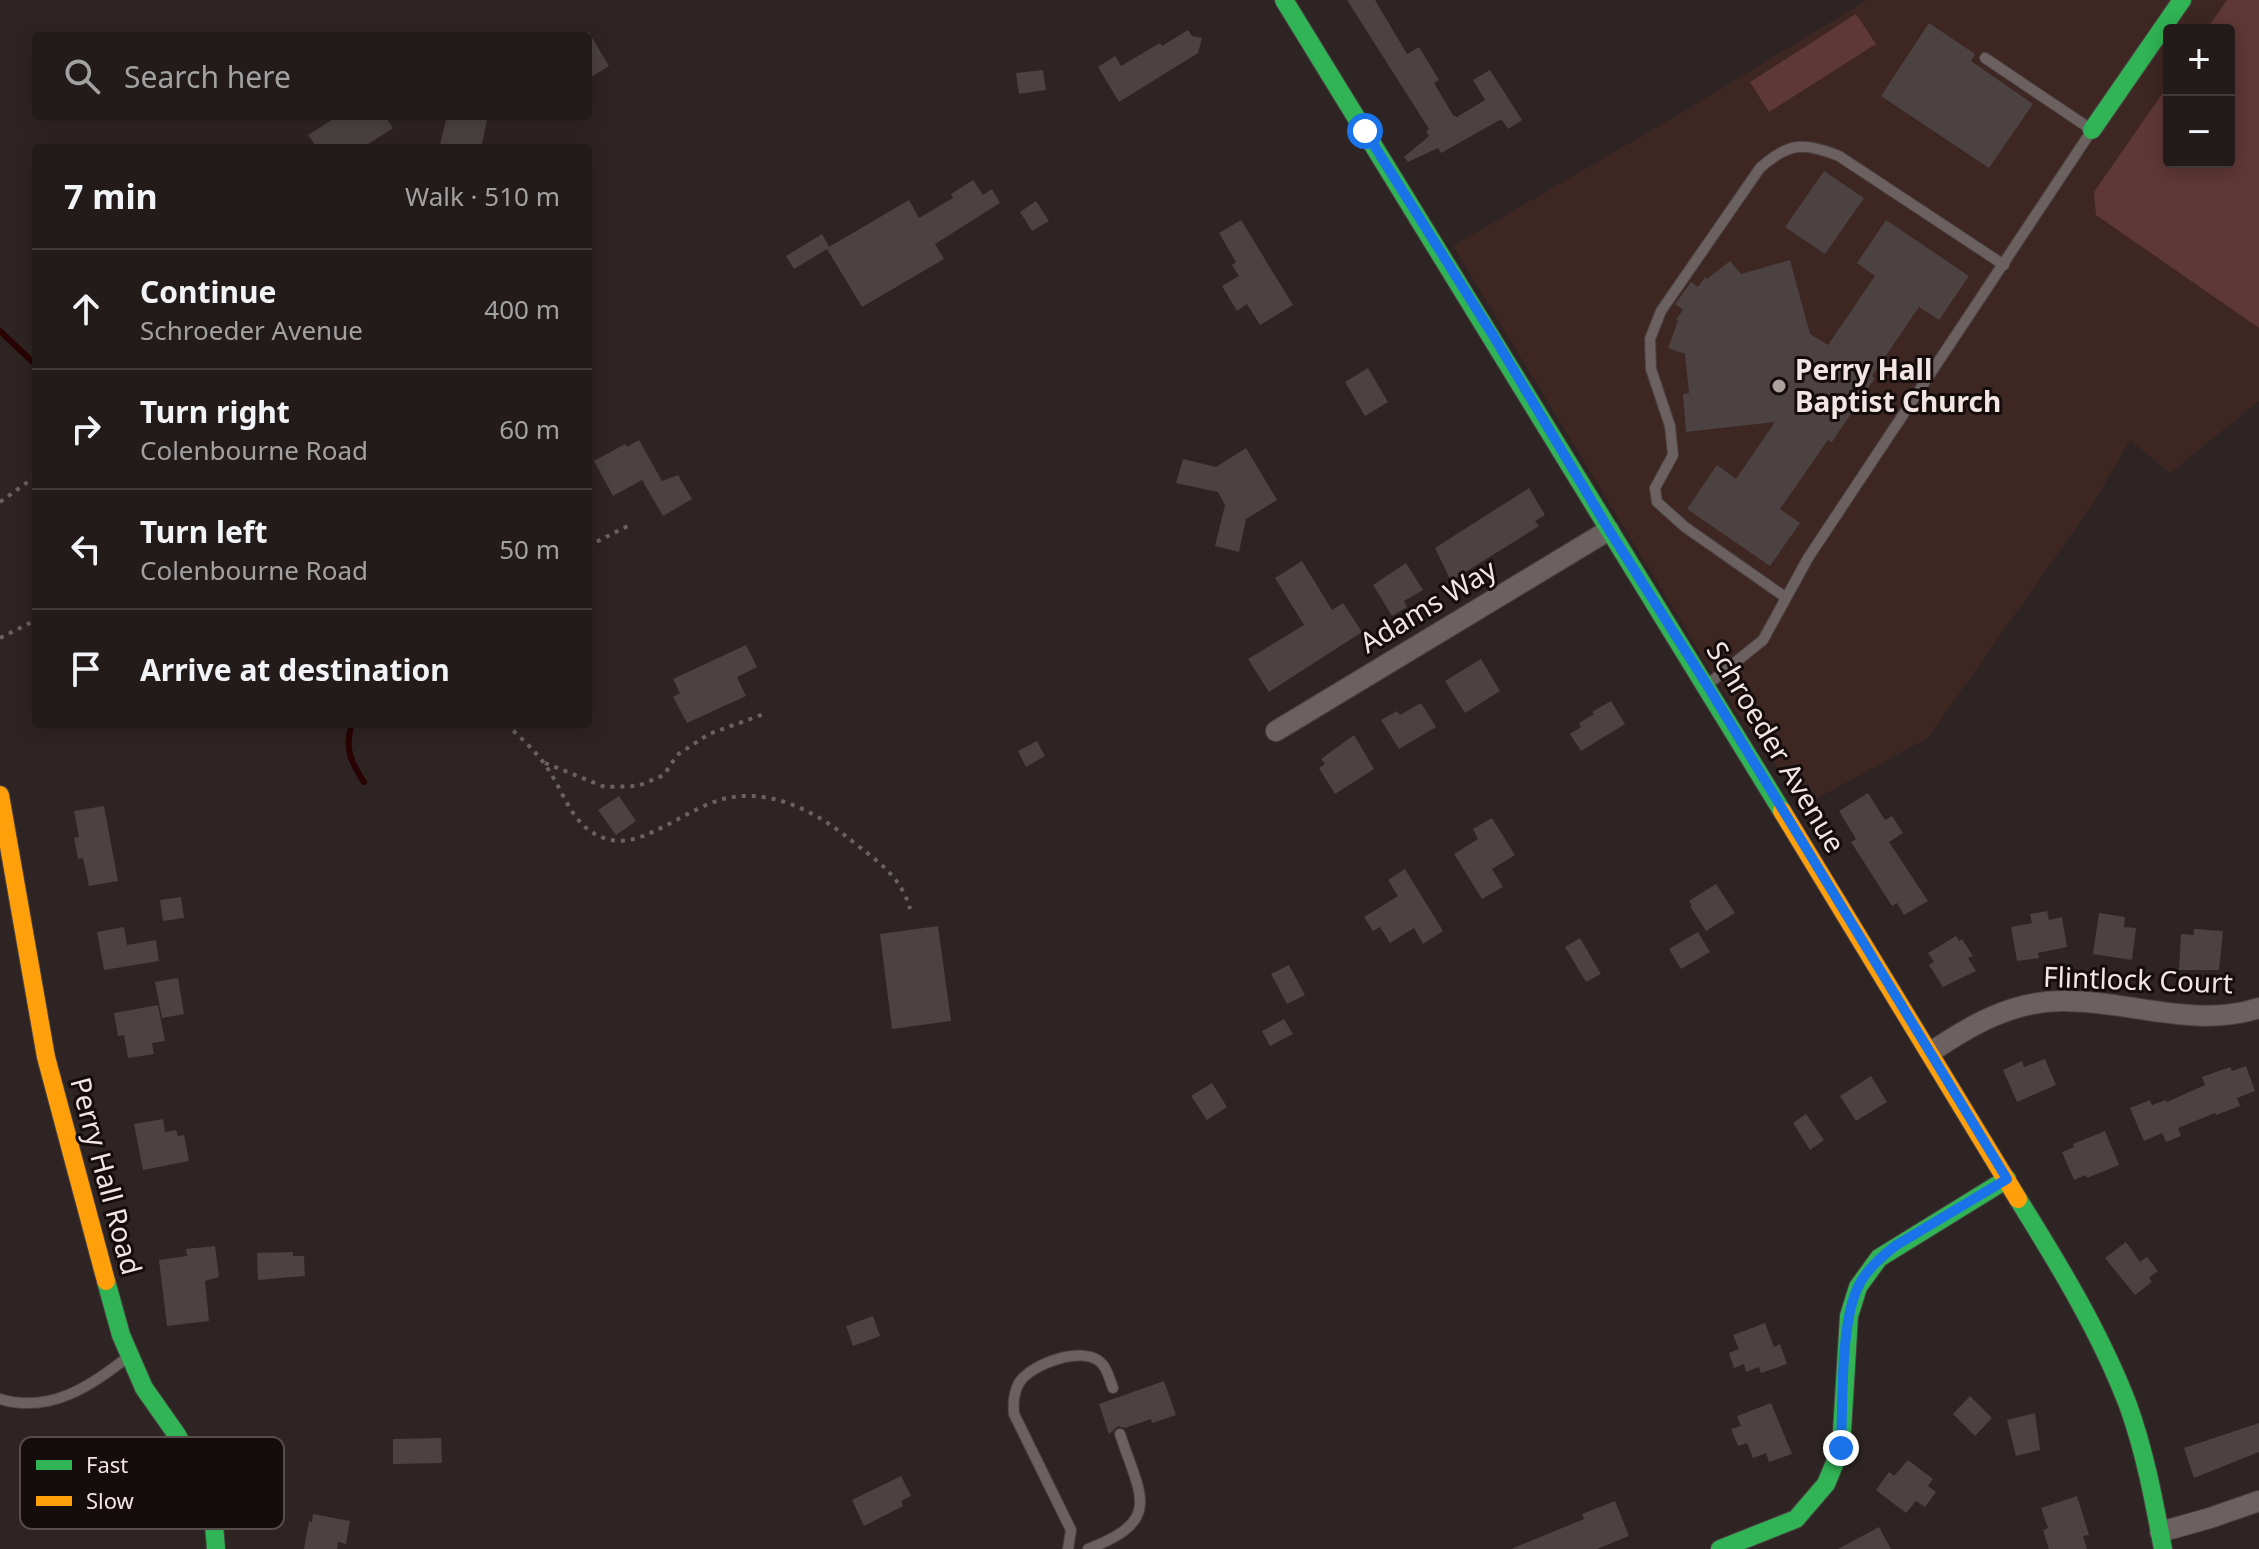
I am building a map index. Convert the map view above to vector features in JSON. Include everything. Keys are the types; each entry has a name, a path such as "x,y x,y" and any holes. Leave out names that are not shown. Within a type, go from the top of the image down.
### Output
{"street":[{"name":"Schroeder Avenue","path":"1284,0 1931,1052 2097,1336 2138,1438 2161,1540"},
{"path":"2092,130 2182,0"},
{"name":"Adams Way","path":"1276,731 1609,530"},
{"name":"Perry Hall Road","path":"0,795 46,1057 108,1292 128,1357 144,1388 178,1437"},
{"name":"Flintlock Court","path":"1931,1052 1969,1026 1995,1014 2027,1005 2060,1001 2215,1016 2259,1008"},
{"path":"1720,1549 1796,1519 1826,1484 1841,1448 1849,1316 1858,1287 1879,1258 2007,1179"},
{"path":"2161,1540 2259,1501"},
{"name":"Perry Hall Road","path":"214,1529 216,1549"}],"lane":[{"path":"1707,685 1763,640 1782,609 1785,597 1862,476 2092,130 1985,58"},
{"path":"1785,597 1685,527 1657,502 1655,488 1673,455 1670,426 1651,369 1650,339 1661,311 1760,168 1774,155 1792,147 1813,146 1839,156 2004,265"},
{"path":"1068,1549 1071,1530 1017,1422 1014,1414 1015,1393 1028,1373 1082,1354 1103,1364 1113,1388"},
{"path":"0,1399 20,1404 66,1398 104,1376 128,1357"},
{"path":"1088,1549 1131,1527 1142,1509 1120,1434"}],"path":[{"path":"0,502 32,479"},
{"path":"592,544 630,525"},
{"path":"0,638 32,622"},
{"path":"543,763 605,787 638,786 664,775 677,755 709,734 764,714"},
{"path":"510,728 543,763 588,832 618,842 642,837 721,800 759,796 791,803 844,834 875,859 905,891 910,909"}],"shaded area":[{"path":"1867,0 2259,0 2259,401 2170,473 2130,440 2094,502 1928,738 1805,805 1735,710 1453,246"},
{"path":"2227,0 2259,0 2259,328 2096,215 2094,192 2163,93 2163,168 2235,168 2235,24 2210,24"},
{"path":"1856,14 1876,44 1769,112 1750,82"}],"building":[{"path":"1347,0 1375,0 1407,54 1419,47 1439,80 1434,83 1453,115 1457,117 1485,100 1473,80 1490,70 1522,120 1508,129 1502,120 1498,121 1441,153 1438,148 1408,162 1404,157 1429,136 1426,131 1429,129"},
{"path":"1929,23 1975,54 1971,61 2033,104 1989,168 1881,96"},
{"path":"1188,30 1192,36 1202,38 1198,53 1119,102 1098,67 1115,56 1121,66"},
{"path":"592,38 609,66 592,77"},
{"path":"1043,70 1046,90 1019,94 1016,73"},
{"path":"332,120 388,120 393,128 368,144 314,144 308,135"},
{"path":"446,120 487,120 482,144 440,144"},
{"path":"1824,171 1864,198 1825,254 1785,227"},
{"path":"973,180 983,195 992,189 1000,203 935,244 944,259 862,307 827,249 794,269 786,256 822,234 829,247 909,200 919,218 953,198 951,194"},
{"path":"1036,201 1049,221 1032,231 1020,212"},
{"path":"1241,220 1293,305 1260,325 1247,304 1237,311 1222,286 1239,276 1232,265 1236,262 1219,233"},
{"name":"Perry Hall Baptist Church","path":"1886,220 1969,276 1939,320 1919,307 1832,442 1828,440 1780,509 1800,523 1770,566 1687,509 1717,465 1736,479 1775,422 1686,432 1683,394 1689,393 1685,354 1668,348 1678,321 1676,319 1683,310 1675,304 1691,282 1698,287 1705,277 1707,279 1730,261 1741,274 1790,260 1810,334 1828,345 1875,276 1857,263"},
{"path":"1368,368 1388,402 1365,416 1345,382"},
{"path":"639,440 662,481 678,475 692,499 663,516 642,480 613,496 594,461"},
{"path":"1246,448 1277,500 1246,519 1239,552 1215,546 1225,505 1218,492 1176,483 1183,459 1216,467"},
{"path":"1529,488 1545,515 1535,521 1539,526 1451,581 1435,548"},
{"path":"1302,561 1332,610 1343,603 1362,632 1269,692 1248,659 1304,625 1275,578"},
{"path":"1406,563 1423,590 1404,601 1407,607 1392,616 1373,585"},
{"path":"746,645 757,667 737,677 746,696 687,723 673,697 680,693 673,679"},
{"path":"1481,659 1500,691 1465,713 1445,681"},
{"path":"1611,701 1625,724 1581,751 1570,734 1581,727 1579,723 1594,714 1592,712"},
{"path":"1421,703 1436,727 1399,749 1381,720 1397,711 1400,715"},
{"path":"1354,735 1374,769 1335,794 1319,768 1325,764 1321,759"},
{"path":"1037,741 1045,756 1026,767 1018,751"},
{"path":"1868,793 1885,820 1892,816 1903,833 1889,842 1928,901 1904,915 1897,903 1892,906 1851,842 1856,839 1839,811"},
{"path":"619,796 636,821 616,835 598,810"},
{"path":"104,806 118,881 89,886 83,858 78,859 74,838 79,837 74,811"},
{"path":"1492,818 1515,855 1492,869 1503,887 1482,899 1454,854 1478,839 1473,829"},
{"path":"1405,869 1443,931 1423,944 1414,928 1390,943 1380,927 1373,931 1364,917 1398,896 1388,880"},
{"path":"1716,884 1735,913 1706,931 1689,901"},
{"path":"181,897 184,918 163,921 160,900"},
{"path":"2047,911 2049,920 2062,917 2067,947 2038,953 2039,958 2017,961 2011,927 2032,923 2030,914"},
{"path":"2099,913 2125,917 2124,927 2136,928 2132,960 2093,954"},
{"path":"938,926 951,1021 892,1029 880,934"},
{"path":"124,927 127,945 156,940 159,961 104,970 97,932"},
{"path":"2194,929 2223,931 2219,970 2179,970 2181,934 2194,935"},
{"path":"1698,932 1710,952 1681,969 1669,949"},
{"path":"1956,936 1959,941 1962,939 1973,956 1968,958 1976,971 1943,987 1929,965 1934,962 1928,953"},
{"path":"1580,938 1601,974 1586,982 1565,947"},
{"path":"1289,965 1305,995 1287,1004 1271,974"},
{"path":"178,978 184,1014 162,1018 155,982"},
{"path":"158,1005 165,1041 152,1043 154,1054 128,1058 124,1035 118,1036 114,1013"},
{"path":"1284,1019 1293,1034 1270,1046 1262,1031"},
{"path":"2045,1059 2056,1085 2017,1102 2003,1070 2022,1061 2024,1067"},
{"path":"2246,1066 2255,1091 2237,1098 2240,1106 2178,1128 2181,1136 2166,1142 2162,1133 2144,1141 2130,1108 2150,1100 2152,1105 2167,1102 2205,1085 2202,1077 2230,1067 2232,1071"},
{"path":"1871,1076 1887,1102 1856,1121 1840,1096"},
{"path":"1212,1083 1227,1107 1207,1120 1191,1096"},
{"path":"1806,1114 1824,1140 1810,1150 1793,1123"},
{"path":"163,1119 165,1132 176,1130 178,1136 184,1135 189,1161 143,1170 134,1124"},
{"path":"2105,1131 2119,1165 2074,1180 2062,1152"},
{"path":"2126,1242 2140,1262 2147,1257 2158,1271 2149,1278 2152,1282 2135,1295 2105,1258"},
{"path":"215,1246 219,1277 205,1281 209,1321 167,1326 159,1260 187,1256 186,1249"},
{"path":"293,1252 293,1256 304,1256 305,1276 258,1280 257,1253"},
{"path":"873,1316 880,1336 853,1346 846,1326"},
{"path":"1765,1323 1774,1347 1780,1344 1787,1364 1761,1373 1759,1367 1746,1372 1744,1364 1734,1368 1729,1353 1739,1349 1733,1335"},
{"path":"1164,1381 1176,1415 1152,1423 1151,1419 1125,1428 1118,1426 1109,1434 1099,1404"},
{"path":"1970,1396 1992,1418 1975,1436 1953,1414"},
{"path":"1771,1403 1792,1454 1769,1462 1766,1453 1753,1458 1747,1443 1738,1446 1731,1429 1741,1426 1737,1416"},
{"path":"2035,1413 2040,1450 2016,1456 2007,1420"},
{"path":"2259,1423 2259,1452 2194,1478 2184,1448"},
{"path":"441,1438 442,1463 393,1464 393,1439"},
{"path":"1908,1460 1933,1479 1928,1486 1936,1492 1925,1507 1916,1501 1906,1513 1876,1490 1889,1472 1894,1476"},
{"path":"901,1476 911,1496 901,1501 903,1506 864,1526 852,1500"},
{"path":"2077,1496 2089,1535 2083,1536 2087,1549 2049,1549 2043,1530 2048,1528 2041,1508"},
{"path":"1615,1501 1629,1536 1597,1549 1511,1549 1584,1519 1582,1514"},
{"path":"313,1514 350,1521 346,1544 338,1542 337,1549 304,1549"},
{"path":"1879,1527 1891,1549 1838,1549"}],"waterway":[{"path":"0,331 32,361"},
{"path":"351,728 350,755 364,782"}],"traffic: fast":[{"path":"1284,0 1782,811"},
{"path":"2092,130 2182,0"},
{"path":"1720,1549 1796,1519 1826,1484 1841,1448 1849,1316 1858,1287 1879,1258 2007,1179"},
{"path":"2018,1199 2078,1299 2117,1378 2139,1441 2163,1549"},
{"path":"106,1281 121,1335 144,1388 178,1437"},
{"path":"214,1529 216,1549"}],"traffic: slow":[{"path":"0,795 46,1057 106,1281"},
{"path":"1782,811 2018,1199"}],"place":[{"name":"Perry Hall Baptist Church","path":"1779,386"}],"route":[{"path":"1365,131 2007,1179 1895,1246 1879,1258 1858,1287 1849,1316 1846,1344 1841,1448"}]}
